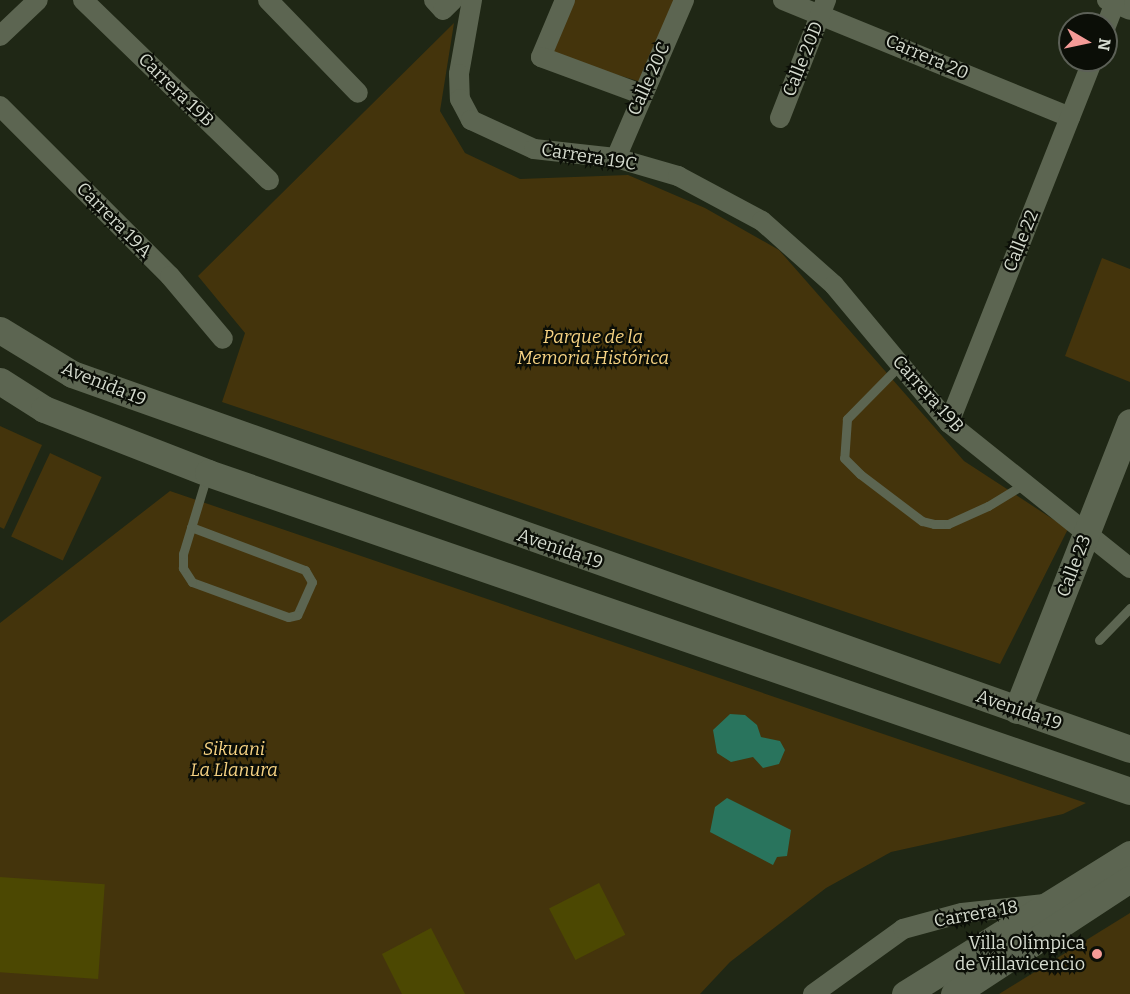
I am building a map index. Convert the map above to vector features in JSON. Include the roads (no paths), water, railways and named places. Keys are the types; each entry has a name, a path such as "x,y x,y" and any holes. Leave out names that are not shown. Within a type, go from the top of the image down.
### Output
{"main road":[{"name":"Avenida 19","path":"0,330 72,374 1130,749"},
{"path":"0,381 44,409 208,473 1130,791"},
{"name":"Calle 23","path":"1017,710 1130,422"},
{"path":"905,994 1130,855"},
{"path":"954,994 1130,879"}],"street":[{"path":"0,36 38,0"},
{"name":"Carrera 19B","path":"83,0 269,180"},
{"path":"268,0 358,93"},
{"name":"Carrera 19C","path":"472,0 461,50 464,112 488,130 534,149 616,158 678,176 735,204 812,262"},
{"path":"565,0 541,57 641,94"},
{"name":"Calle 20C","path":"616,158 641,94 684,0"},
{"name":"Carrera 20","path":"783,0 824,7 1070,117"},
{"name":"Calle 20D","path":"780,118 824,7"},
{"name":"Calle 22","path":"949,423 1088,72"},
{"name":"Carrera 19A","path":"0,106 170,276 223,339"},
{"name":"Carrera 19B","path":"812,262 949,423 1086,534"},
{"path":"1086,534 1130,568"},
{"name":"Carrera 18","path":"813,994 903,929 962,913 1053,903"}],"lane":[{"path":"900,364 847,418 844,458 860,474 922,521 934,524 948,524 978,511 1024,484"},
{"path":"191,527 305,570 312,582 297,615 288,617 192,582 183,568 191,527 208,473"},
{"path":"1099,640 1130,608"}],"place":[{"name":"Villa Olímpica de Villavicencio","path":"1097,954"}],"park label":[{"name":"Parque de la Memoria Histórica","path":"593,348"},
{"name":"Sikuani La Llanura","path":"234,760"}]}
